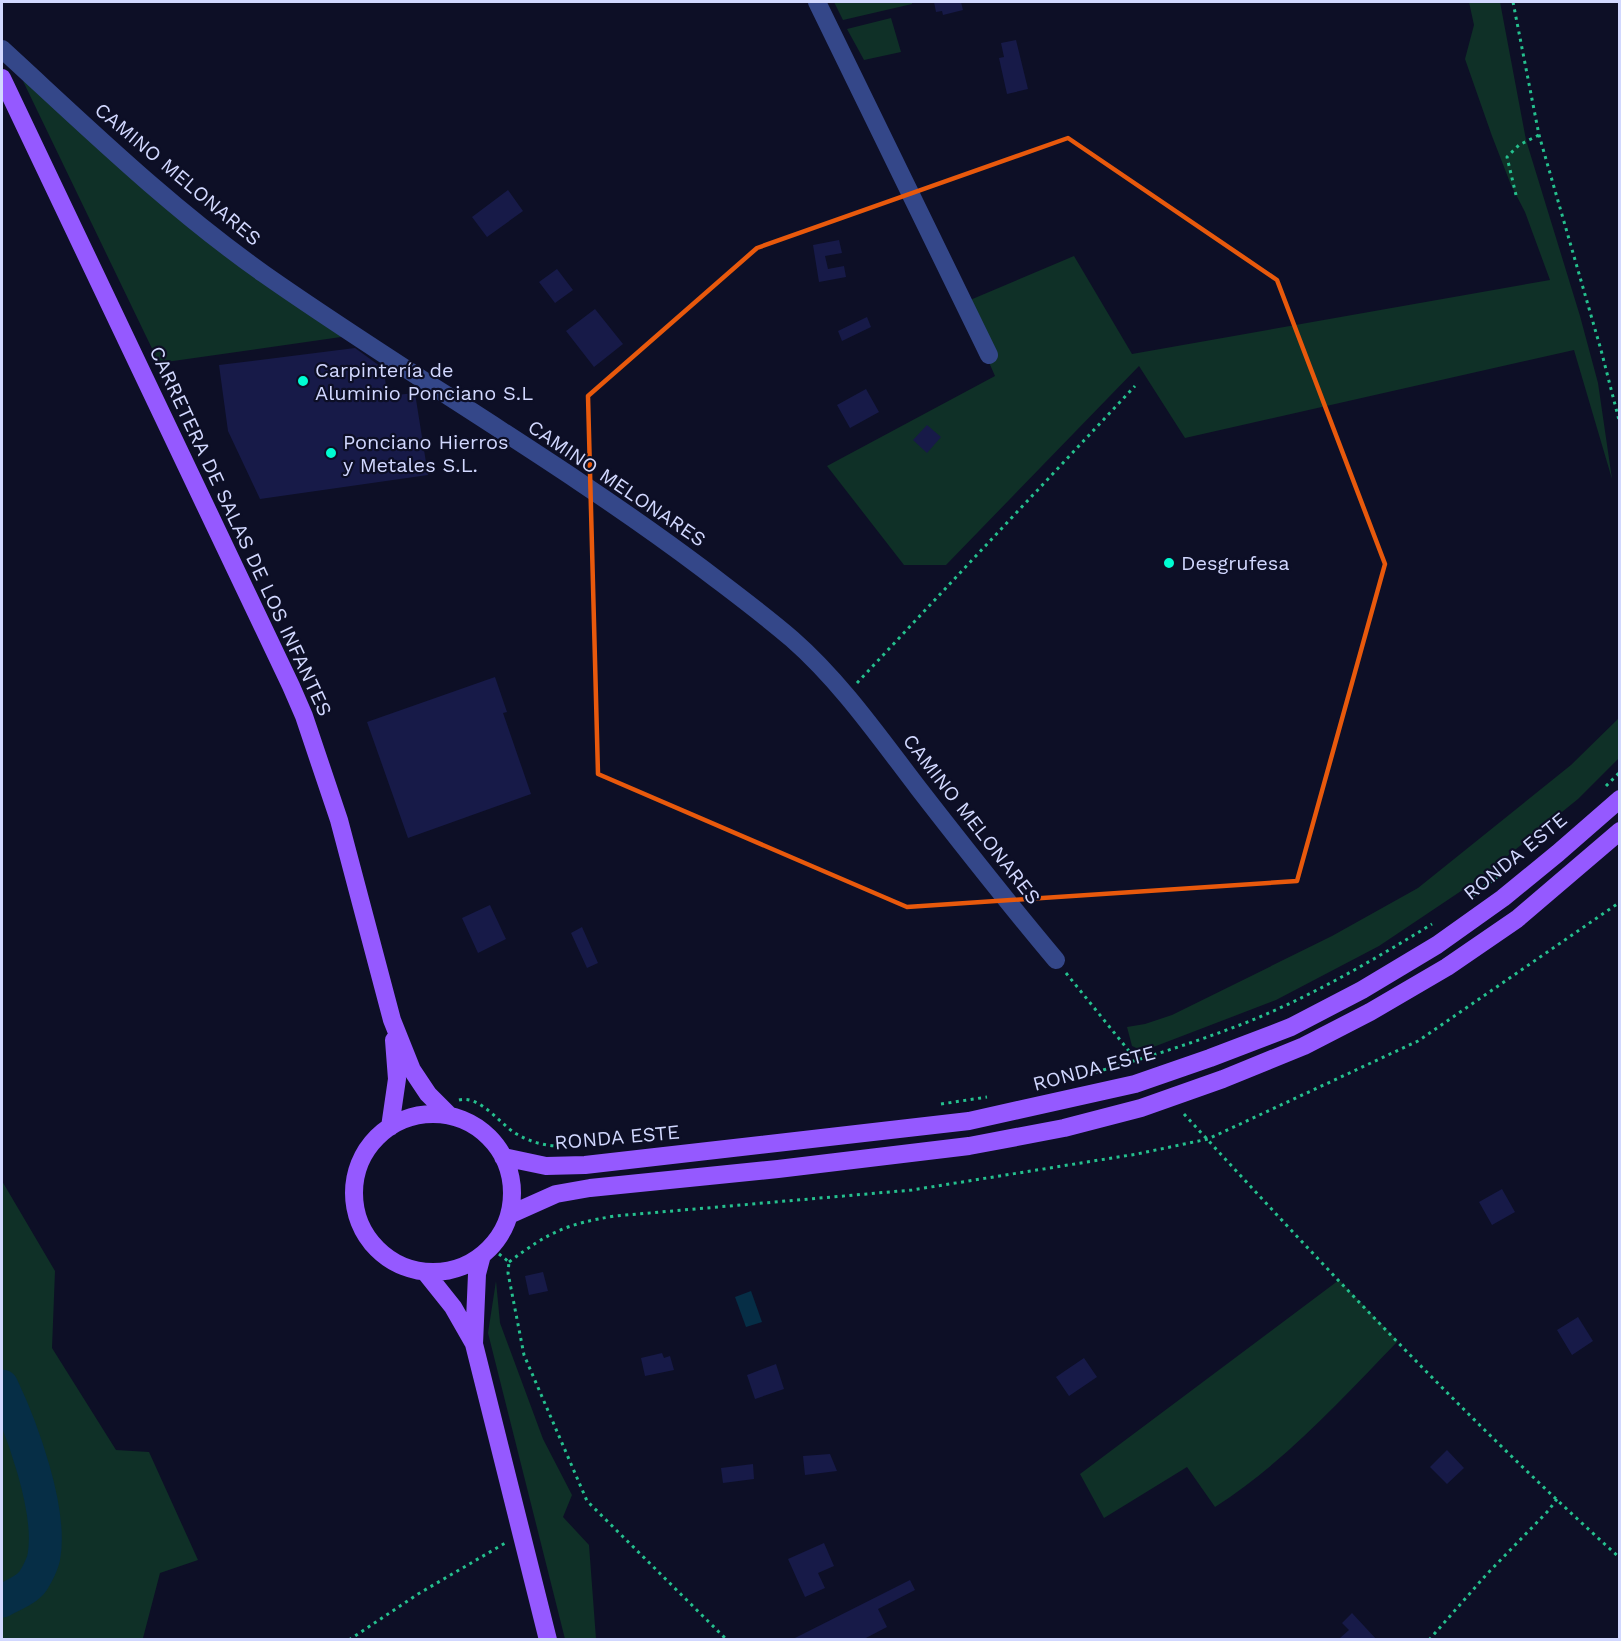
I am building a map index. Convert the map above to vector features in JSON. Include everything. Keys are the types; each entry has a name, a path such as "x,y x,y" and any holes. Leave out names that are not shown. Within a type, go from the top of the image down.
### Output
{"main road":[{"name":"CARRETERA DE SALAS DE LOS INFANTES","path":"2,78 300,706 339,820 392,1020 412,1070 428,1094 445,1111"},
{"name":"RONDA ESTE","path":"503,1157 546,1166 585,1165 958,1122 1057,1103 1136,1084 1291,1026 1362,990 1437,945 1503,898 1620,798"},
{"path":"508,1215 556,1194 567,1192 969,1146 1064,1128 1141,1108 1223,1079 1304,1046 1370,1012 1447,967 1516,919 1620,831"},
{"name":"CARRETERA DE SALAS DE LOS INFANTES","path":"390,1126 397,1078 392,1020"},
{"path":"445,1111 471,1124 489,1138 503,1157 511,1185 508,1215 502,1232 486,1251 465,1266 445,1272 424,1272 403,1267 385,1256 369,1241 359,1222 354,1201 355,1179 362,1158 374,1141 390,1126 404,1120 445,1111"},
{"path":"474,1344 476,1284 486,1251"},
{"path":"424,1272 453,1307 474,1344 548,1640"}],"street":[{"path":"817,2 988,355"},
{"name":"CAMINO MELONARES","path":"2,49 167,200 203,229 263,273 476,415 585,484 672,546 793,640 846,695 990,881 1056,960"}],"path":[{"path":"1513,2 1539,135 1620,424"},
{"path":"1516,195 1507,157 1519,145 1539,135"},
{"path":"846,695 1135,386"},
{"path":"1600,792 1620,772"},
{"path":"1472,896 1507,869"},
{"path":"1094,1073 1169,1051 1246,1022 1320,988 1436,922"},
{"path":"1056,960 1129,1052"},
{"path":"933,1106 992,1096"},
{"path":"445,1111 463,1099 474,1102 514,1132 539,1145 557,1147"},
{"path":"1184,1114 1286,1226 1495,1440 1620,1558"},
{"path":"486,1251 510,1262 508,1273 524,1354 587,1501 727,1640"},
{"path":"1429,1640 1557,1499"},
{"path":"349,1640 418,1594 521,1534"}],"highlighted area":[{"path":"1068,138 1277,280 1385,564 1297,881 907,907 598,774 588,396 757,248"}],"green space":[{"path":"834,2 912,2 912,4 843,20"},
{"path":"1469,2 1500,2 1526,140 1598,383 1612,479 1574,350 1185,438 1139,366 946,565 904,565 827,466 995,376 963,303 1074,256 1132,354 1550,280 1525,212 1511,185 1492,136 1465,59 1474,25"},
{"path":"891,18 901,52 864,60 847,29"},
{"path":"23,81 31,83 348,336 159,363"},
{"path":"1619,718 1619,758 1578,799 1479,879 1379,946 1276,1000 1143,1051 1132,1046 1127,1027 1172,1015 1332,936 1418,888 1571,765"},
{"path":"2,1181 55,1271 52,1348 116,1450 149,1452 198,1560 160,1573 143,1638 2,1639"},
{"path":"1339,1280 1398,1341 1334,1408 1265,1470 1215,1507 1187,1467 1104,1518 1080,1474"},
{"path":"496,1281 500,1323 543,1439 572,1495 563,1517 589,1545 596,1639 565,1639 488,1333"}],"water":[{"path":"751,1291 762,1322 746,1327 735,1297"}],"building":[{"path":"934,2 961,2 963,10 943,15 942,11 936,12"},
{"path":"1016,40 1028,89 1007,94 999,58 1004,57 1001,43"},
{"path":"508,190 523,211 487,237 472,217"},
{"path":"839,240 842,253 825,256 828,269 844,266 846,277 819,282 813,245"},
{"path":"557,269 573,290 555,303 539,282"},
{"path":"595,309 623,344 594,367 566,331"},
{"path":"867,317 871,327 842,341 838,331"},
{"path":"355,348 384,369 387,396 415,393 428,475 260,499 228,431 219,365"},
{"path":"866,389 879,412 850,428 837,405"},
{"path":"927,425 941,437 927,453 913,440"},
{"path":"495,677 507,712 503,713 531,794 408,838 367,722"},
{"path":"490,905 506,939 478,953 462,918"},
{"path":"582,927 598,963 587,968 571,933"},
{"path":"1502,1189 1515,1212 1492,1225 1479,1202"},
{"path":"543,1272 548,1291 529,1295 525,1276"},
{"path":"1578,1317 1593,1341 1572,1355 1557,1330"},
{"path":"662,1353 664,1358 670,1356 674,1370 645,1376 641,1358"},
{"path":"1084,1358 1097,1377 1069,1396 1056,1377"},
{"path":"776,1364 784,1389 755,1399 747,1375"},
{"path":"1447,1450 1464,1468 1447,1484 1430,1467"},
{"path":"830,1454 837,1471 805,1475 803,1456"},
{"path":"753,1464 754,1479 723,1483 721,1468"},
{"path":"824,1543 834,1566 818,1573 825,1588 805,1597 788,1559"},
{"path":"910,1580 915,1590 878,1609 887,1627 862,1640 791,1640"},
{"path":"1352,1613 1377,1640 1342,1640 1340,1638 1349,1630 1342,1623"}],"waterway":[{"path":"2,1386 34,1470 44,1516 45,1537 43,1559 33,1581 23,1590 2,1601"}],"place":[{"name":"Carpintería de Aluminio Ponciano S.L","path":"303,381"},
{"name":"Ponciano Hierros y Metales S.L.","path":"331,453"},
{"name":"Desgrufesa","path":"1169,563"}]}
